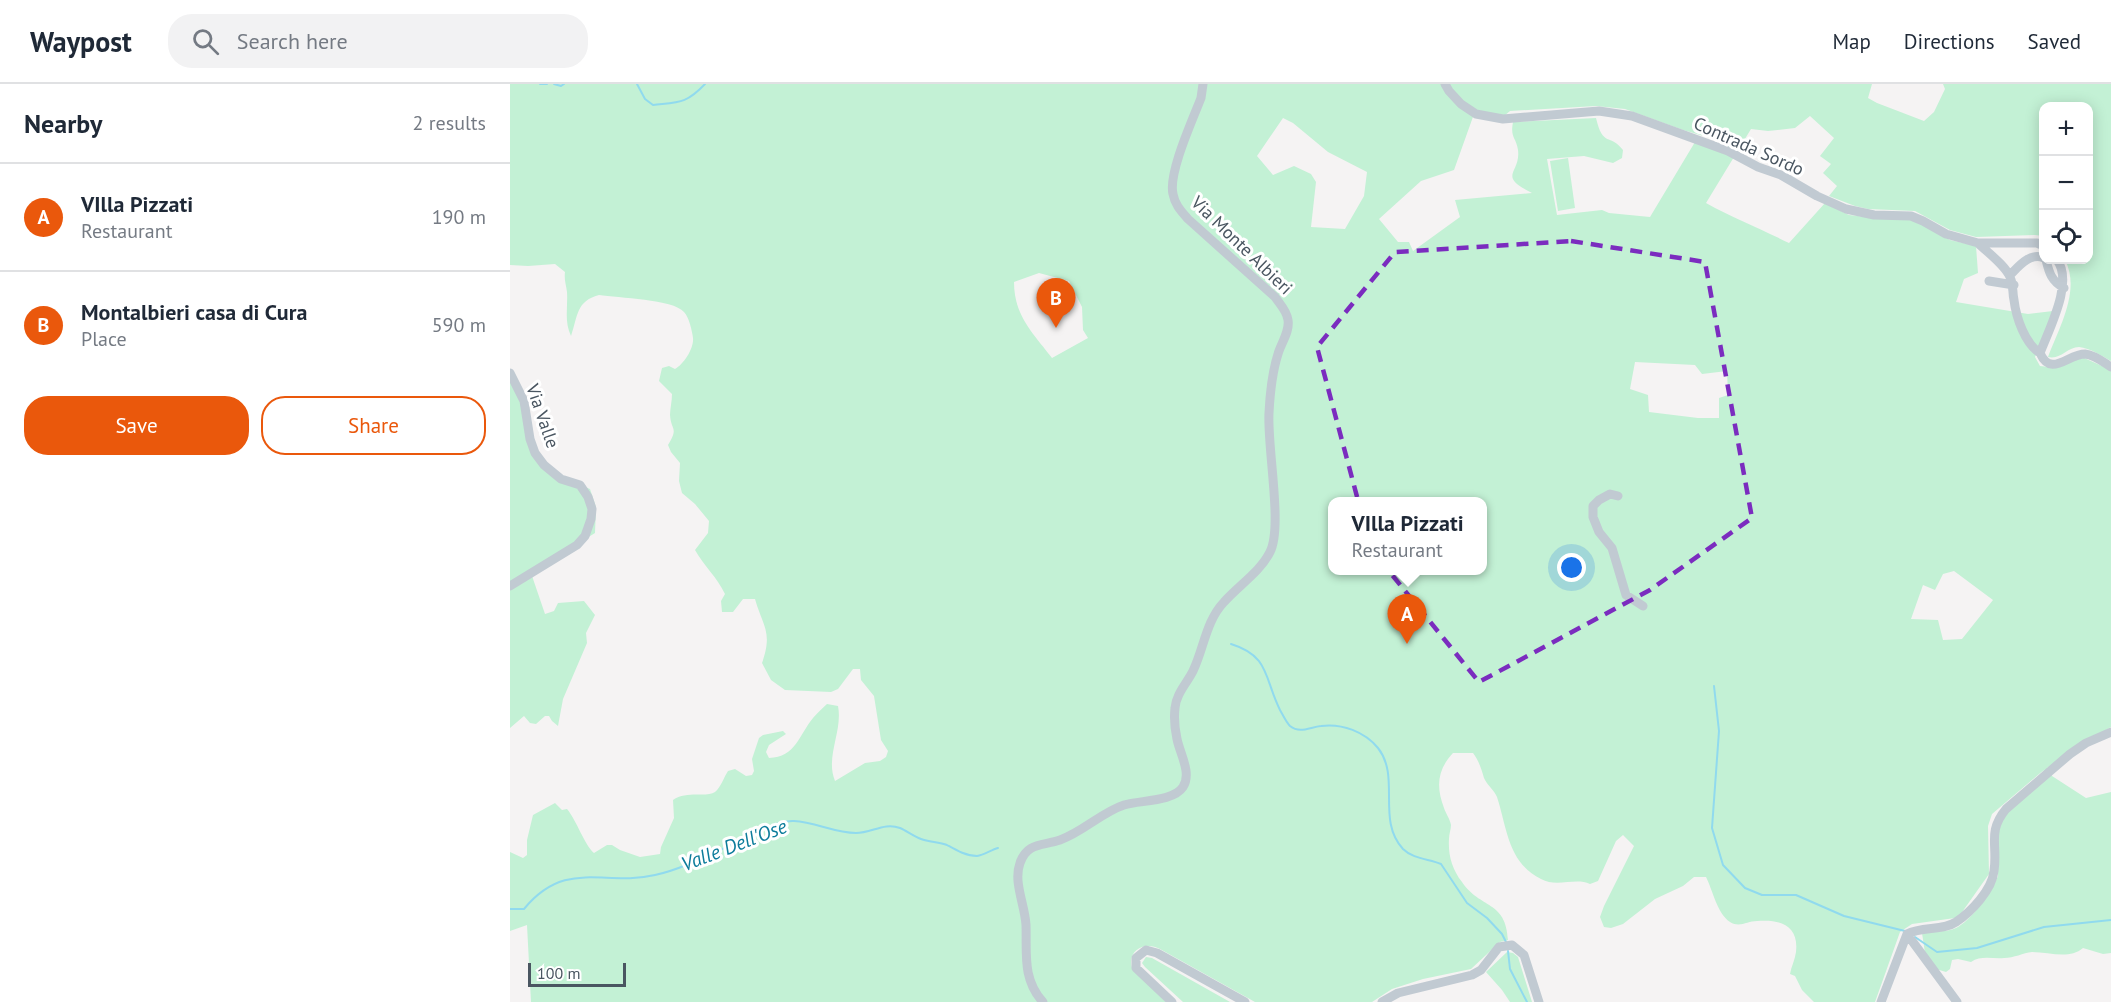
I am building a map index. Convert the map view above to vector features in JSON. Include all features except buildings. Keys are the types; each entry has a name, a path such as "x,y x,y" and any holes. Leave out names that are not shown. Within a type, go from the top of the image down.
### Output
{"street":[{"name":"Via Monte Albieri","path":"1043,1002 1031,984 1026,969 1026,923 1018,870 1020,860 1026,850 1035,845 1059,841 1118,808 1170,796 1178,793 1183,787 1186,780 1186,769 1176,736 1175,707 1178,696 1193,671 1211,619 1222,603 1263,563 1275,539 1276,521 1268,433 1269,414 1274,370 1286,333 1288,318 1275,297 1188,219 1178,208 1173,195 1173,177 1201,98 1203,84"},
{"name":"Contrada Sordo","path":"1445,84 1466,108 1476,114 1503,119 1599,111 1632,116 1728,151 1758,167 1782,175 1817,196 1845,209 1874,215 1911,216 1946,234 1978,243 2039,244"},
{"path":"1978,243 2010,275 2014,285 2013,298 2028,342 2046,362 2055,365 2086,354 2094,356 2111,367"},
{"path":"2010,275 2031,257 2039,256"},
{"path":"2046,264 2056,284 2064,288"},
{"path":"2040,353 2064,288 2061,264"},
{"path":"1989,282 2014,285"},
{"name":"Via Valle","path":"510,373 524,400 530,439 535,453 544,465 561,479 580,485 592,509 585,536 577,545 510,586"},
{"path":"1618,496 1610,494 1599,500 1593,506 1593,518 1599,532 1612,548 1626,595 1643,606"},
{"path":"1908,934 1954,924 1964,916 1989,885 1994,872 1995,828 2006,809 2070,754 2086,743 2111,732"},
{"path":"1884,1000 1908,934"},
{"path":"1908,934 1958,1002"},
{"path":"1382,1002 1398,993 1472,975 1481,970 1503,945 1512,945 1524,955 1539,1002"},
{"path":"1172,1002 1136,968 1136,958 1146,950 1157,953 1245,1002"}],"highlighted area":[{"path":"1571,241 1705,262 1752,518 1650,590 1479,682 1371,549 1317,347 1395,252"}],"green space":[{"path":"510,84 1872,84 1868,98 1924,121 1934,112 1945,89 1943,84 2111,84 2111,361 2079,347 2057,357 2048,357 2070,296 2071,284 2066,264 2093,264 2093,102 2039,102 2039,236 1976,237 1950,230 1915,211 1868,209 1829,196 1837,186 1823,173 1831,164 1820,156 1834,138 1810,116 1795,128 1768,131 1751,129 1706,203 1789,243 1825,203 1849,215 1875,218 1903,217 1924,225 1950,240 1976,246 1978,273 1964,279 1956,302 2028,314 2053,311 2035,357 2040,366 2049,367 2082,357 2111,370 2111,727 2079,745 2047,768 2052,776 2086,798 2111,792 2111,953 2103,954 2083,948 2078,952 2065,955 2032,952 2008,958 1987,958 1971,962 1958,959 1952,960 1950,969 1946,972 1936,969 1925,953 1922,933 1956,928 1968,919 1986,897 1998,876 1998,826 2002,815 2045,769 1992,814 1988,826 1989,874 1960,915 1955,918 1912,924 1900,932 1875,1002 1814,1002 1802,990 1795,976 1790,974 1796,952 1796,943 1791,930 1773,921 1753,921 1740,924 1730,922 1719,907 1706,877 1694,877 1683,886 1655,899 1623,924 1611,928 1604,927 1600,917 1604,906 1634,846 1623,835 1616,841 1598,881 1590,884 1584,882 1553,883 1541,879 1530,872 1515,854 1497,797 1485,781 1473,753 1453,753 1441,772 1439,786 1441,800 1451,825 1449,845 1451,862 1469,891 1491,906 1503,918 1508,940 1500,942 1471,969 1423,979 1392,989 1372,1002 1255,1002 1160,949 1149,946 1135,952 1132,956 1132,968 1166,1002 531,1002 527,925 510,931 510,852 523,858 527,855 527,840 533,815 555,803 562,810 567,809 594,853 607,845 612,845 640,857 660,854 674,818 673,800 684,795 715,792 728,771 735,769 746,776 752,775 754,771 752,759 759,738 783,731 786,734 769,745 766,752 769,758 785,754 796,744 813,718 827,704 838,706 839,715 832,763 835,781 865,763 880,761 886,757 888,751 881,740 874,696 861,680 860,669 853,669 838,689 831,692 785,690 771,680 762,663 767,637 755,599 743,599 733,612 722,612 721,601 725,594 695,550 708,533 709,521 682,493 679,481 680,463 668,445 674,432 670,415 672,394 659,381 662,368 669,366 675,369 690,351 693,338 686,314 669,304 599,295 582,305 571,336 567,320 565,272 555,264 510,265","holes":["1596,106 1625,109 1721,141 1733,156 1695,142 1650,217 1609,213 1602,210 1557,215 1547,159 1584,156 1613,163 1622,158 1623,150 1604,137 1596,118 1513,122 1512,131 1518,150 1513,178 1521,187 1532,193 1455,200 1460,217 1413,251 1409,242 1398,242 1379,219 1421,181 1454,170 1474,114 1498,121 1510,111","1283,118 1293,123 1328,152 1367,172 1364,196 1345,229 1311,227 1316,182 1311,174 1294,166 1273,175 1257,156","1039,273 1069,281 1082,307 1083,330 1088,338 1052,358 1026,323 1017,305 1015,294 1014,282","1635,362 1695,365 1702,374 1727,371 1728,395 1719,398 1719,418 1649,412 1648,395 1630,389","1954,571 1993,600 1962,639 1943,640 1938,620 1911,619 1923,585 1935,590 1943,574"]},
{"path":"1568,158 1575,208 1558,211 1550,161"},
{"path":"510,379 521,400 530,444 550,472 590,489 596,507 595,533 531,573 545,614 554,611 558,603 584,601 595,615 586,633 587,643 563,699 558,726 549,716 545,716 536,724 530,723 524,716 510,728"},
{"path":"1507,952 1518,957 1532,1002 1510,1002 1486,972"},
{"path":"1146,957 1152,958 1230,1002 1183,1002 1145,967 1142,963"}],"waterway":[{"path":"540,84 547,84"},
{"path":"554,84 561,86 564,84"},
{"path":"637,84 645,99 653,105 687,99 705,84"},
{"path":"1231,644 1244,649 1259,662 1280,710 1290,726 1298,730 1329,725 1345,727 1373,742 1385,759 1388,772 1389,812 1395,838 1407,852 1441,864 1467,903 1487,918 1502,934 1506,942"},
{"path":"1714,686 1719,731 1712,828 1723,865 1745,888 1762,895 1796,895 1844,916 1905,931"},
{"name":"Valle Dell'Ose","path":"510,909 524,909 540,893 555,884 570,879 636,878 665,873 787,821 856,833 894,826 921,839 944,844 973,856 998,848"},
{"path":"1915,937 1937,952 1977,948 2044,927 2111,920"},
{"path":"1508,951 1510,969 1527,1002"}],"place":[{"name":"Montalbieri casa di Cura","path":"1056,328"},
{"name":"VIlla Pizzati","path":"1407,644"}]}
